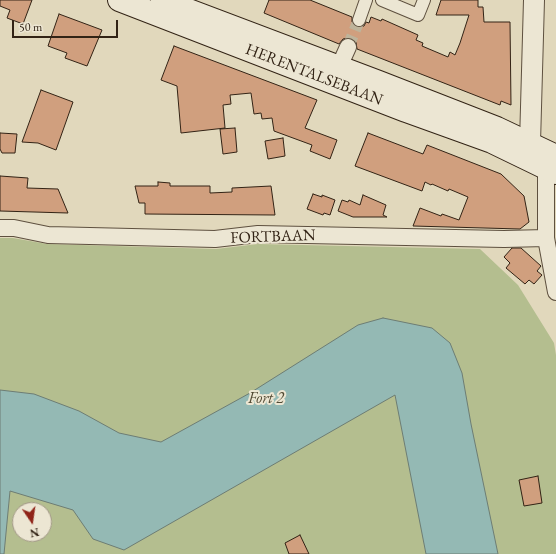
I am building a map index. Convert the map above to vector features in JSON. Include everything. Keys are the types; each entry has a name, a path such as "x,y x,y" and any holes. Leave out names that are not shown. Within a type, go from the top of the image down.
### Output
{"main road":[{"name":"HERENTALSEBAAN","path":"119,0 553,166"},
{"name":"HERENTALSEBAAN","path":"162,0 340,67 530,143 553,166"}],"street":[{"path":"382,0 418,15 424,0"},
{"path":"510,150 530,143 534,0"},
{"path":"359,20 362,1"},
{"path":"340,67 348,47"},
{"path":"553,166 546,238 556,292"},
{"name":"FORTBAAN","path":"0,228 14,228 48,235 215,239 258,234 504,239 546,238"}],"green space":[{"name":"Fort 2","path":"0,238 13,238 47,244 216,249 258,244 480,249 518,285 554,343 556,355 556,554 0,554"}],"water":[{"path":"383,318 432,328 450,343 462,373 498,554 426,554 395,395 124,550 93,539 73,510 52,504 52,502 46,502 10,491 4,554 0,554 0,390 34,394 79,411 119,433 161,442 250,393 358,325"}],"building":[{"path":"0,0 32,0 23,24 7,18 10,10 0,6"},
{"path":"269,0 310,0 352,17 352,22 357,27 364,26 366,22 369,23 371,17 381,21 382,19 418,35 416,40 423,43 422,46 448,57 450,52 455,55 469,15 436,15 441,0 478,0 478,7 483,7 484,22 510,22 511,105 501,101 500,105 357,49 356,42 352,38 343,39 339,44 264,13"},
{"path":"59,14 102,30 87,66 65,58 67,53 48,46"},
{"path":"174,46 317,100 305,128 337,140 330,159 310,151 312,145 274,131 272,118 262,119 261,113 254,114 251,93 230,95 231,104 223,105 225,128 181,133 177,86 161,80"},
{"path":"41,90 73,102 56,150 38,143 22,142"},
{"path":"235,128 237,152 223,154 220,129"},
{"path":"0,133 17,134 15,153 2,153 0,149"},
{"path":"368,133 423,154 427,145 501,174 524,196 529,222 520,229 413,226 420,208 441,216 442,214 459,220 468,197 449,189 448,191 425,182 422,191 355,166"},
{"path":"283,138 285,156 268,159 265,141"},
{"path":"0,176 28,178 27,188 58,189 68,213 0,211"},
{"path":"158,182 170,183 170,186 210,186 210,193 232,192 232,188 271,186 275,215 145,214 145,203 139,203 135,186 158,186"},
{"path":"313,194 322,197 322,195 335,200 330,215 324,213 323,215 307,209"},
{"path":"363,195 386,205 383,215 387,217 353,217 338,211 342,200 348,202 349,200 360,205"},
{"path":"512,248 521,248 541,266 537,271 542,275 534,284 529,280 525,284 506,268 510,263 504,257"},
{"path":"538,476 542,503 524,506 519,480"},
{"path":"300,535 309,554 289,554 285,543"}],"tunnel":[{"path":"348,47 359,20"}]}
